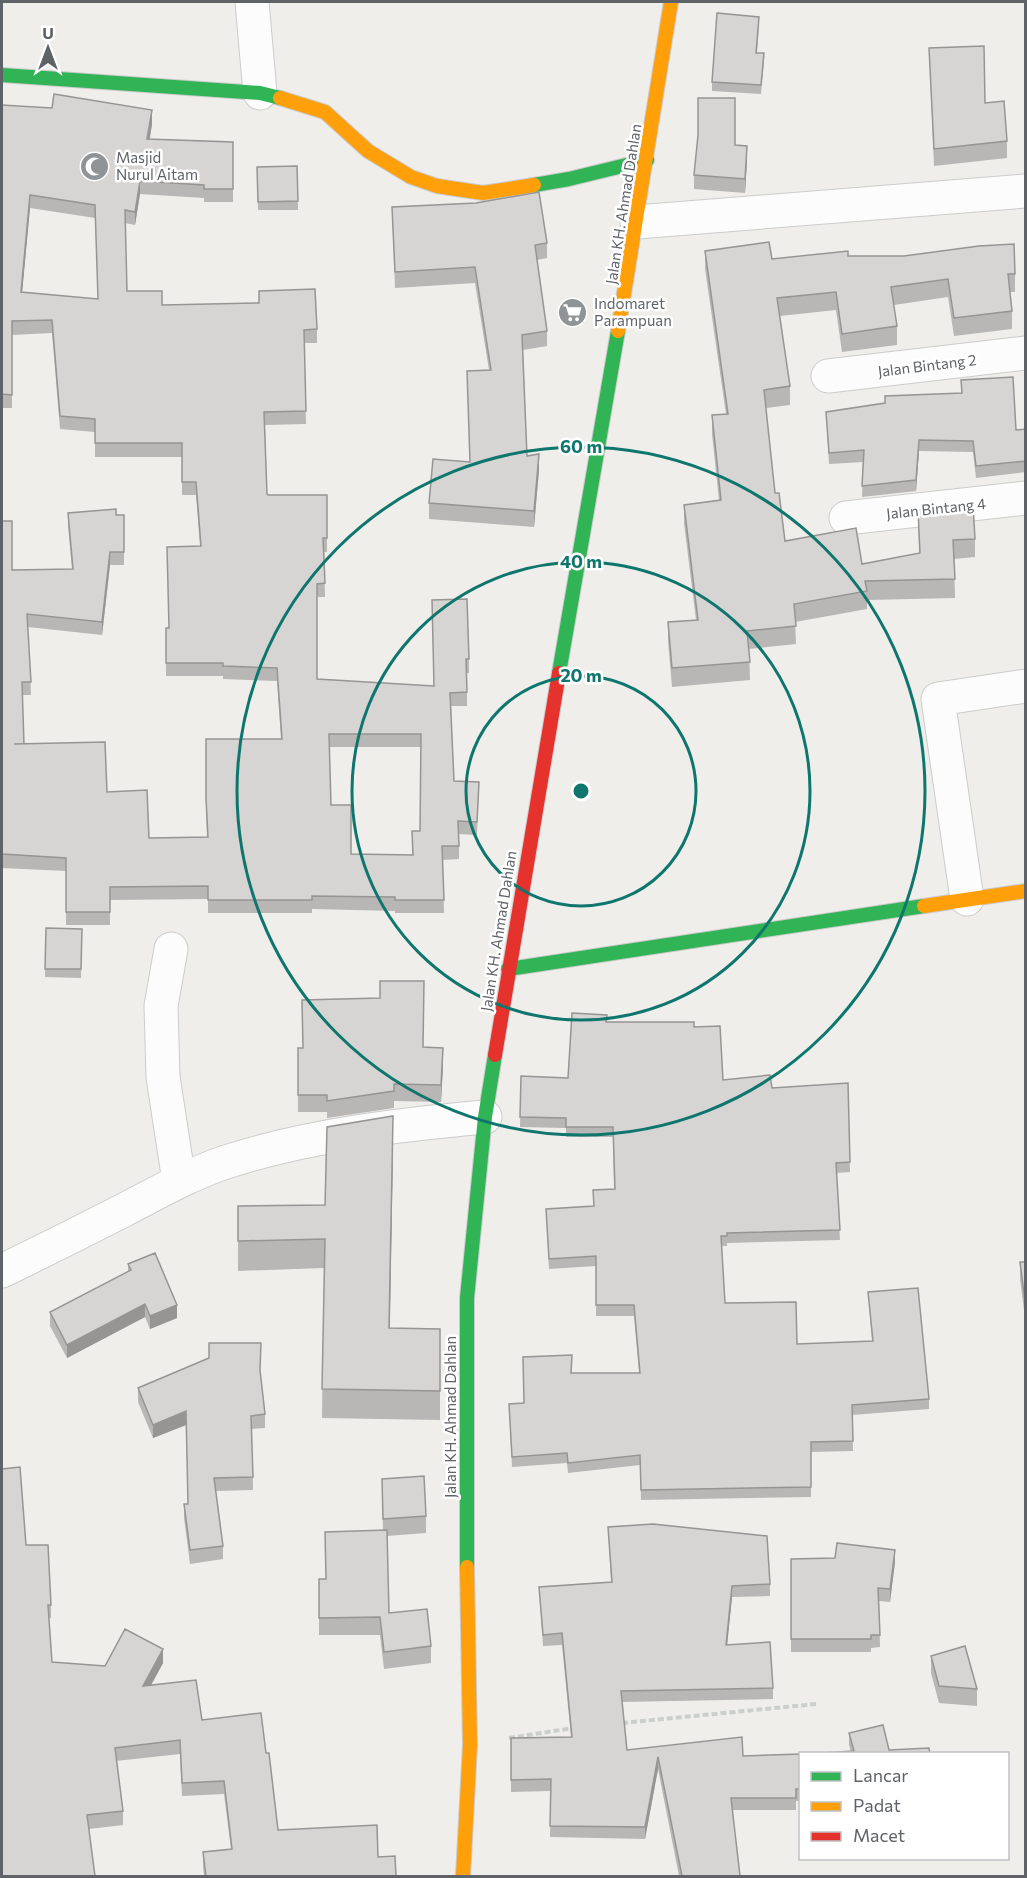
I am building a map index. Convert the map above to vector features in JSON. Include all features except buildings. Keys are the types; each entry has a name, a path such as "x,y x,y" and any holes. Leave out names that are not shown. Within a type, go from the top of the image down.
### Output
{"street":[{"path":"252,2 260,93"},
{"name":"Jalan KH. Ahmad Dahlan","path":"463,1876 470,1745 466,1462 467,1298 485,1117 508,969 638,222 671,2"},
{"path":"2,75 260,93 325,112 368,151 411,177 437,186 483,193 569,179 647,160"},
{"path":"638,222 1024,200"},
{"name":"Jalan Bintang 2","path":"828,376 1026,353"},
{"name":"Jalan Bintang 4","path":"846,518 1026,498"},
{"path":"966,899 938,699 1026,686"},
{"path":"508,969 1026,891"},
{"path":"171,950 161,1006 164,1077 179,1181"},
{"path":"2,1271 179,1181 225,1162 319,1138 390,1126 485,1117"}],"path":[{"path":"614,1723 816,1704"},
{"path":"470,1745 578,1727"}],"traffic: fast":[{"path":"2,75 260,93 280,98"},
{"path":"534,185 647,160"},
{"path":"559,673 618,331"},
{"path":"508,969 924,906"},
{"path":"467,1567 467,1298 485,1117 495,1055"}],"traffic: slow":[{"path":"618,331 671,2"},
{"path":"280,98 325,112 368,151 411,177 437,186 483,193 534,185"},
{"path":"924,906 1026,891"},
{"path":"463,1876 470,1745 467,1567"}],"traffic: jam":[{"path":"495,1055 559,673"}],"place":[{"name":"Masjid Nurul Aitam","path":"95,166"},
{"name":"Indomaret Parampuan","path":"573,312"}]}
